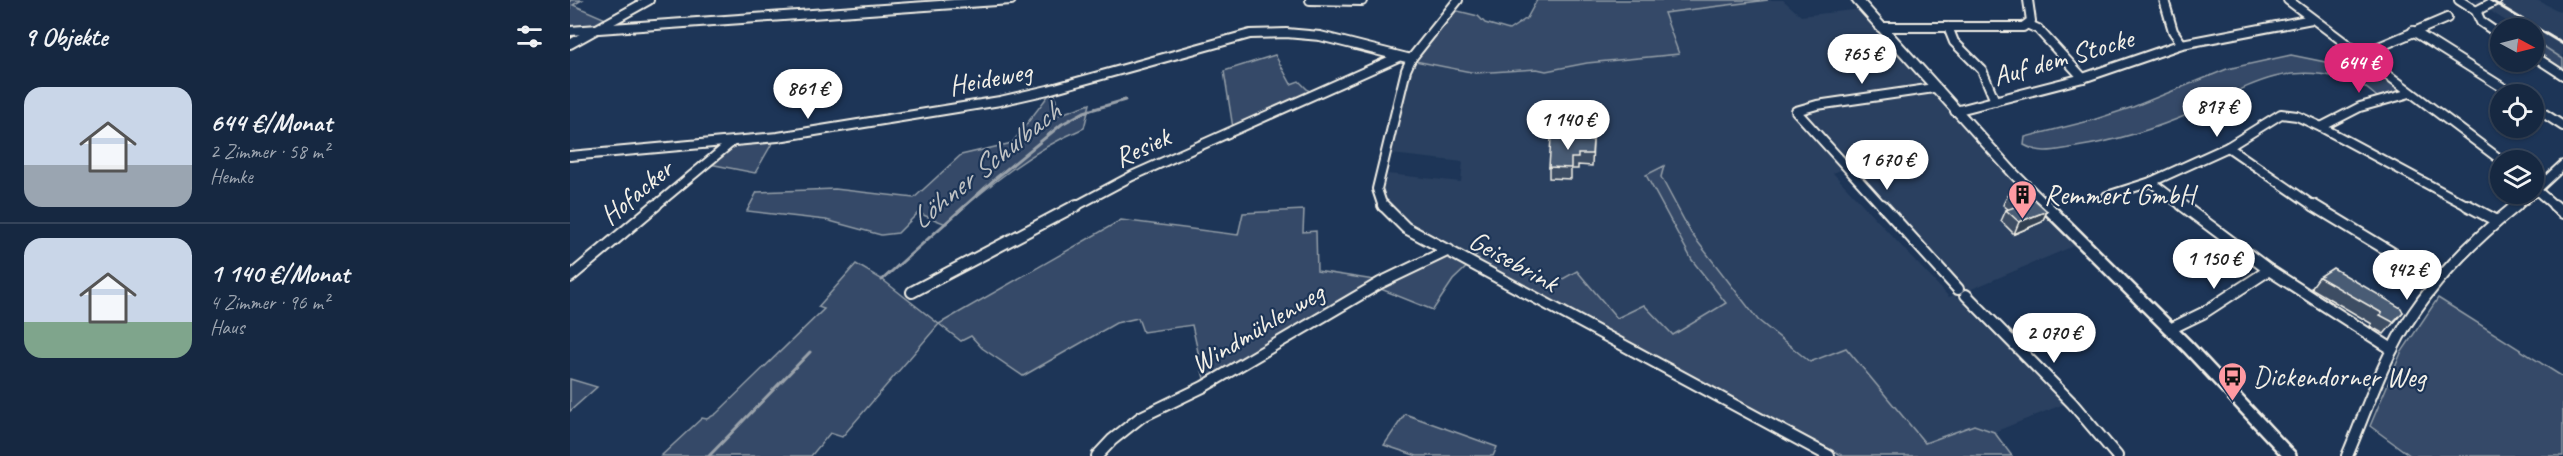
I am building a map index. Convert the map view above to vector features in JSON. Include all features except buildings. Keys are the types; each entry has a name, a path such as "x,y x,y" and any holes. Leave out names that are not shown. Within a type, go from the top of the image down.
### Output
{"street":[{"path":"570,44 648,0"},
{"path":"570,31 1011,0"},
{"path":"1310,0 1362,0"},
{"name":"Geisebrink","path":"1458,0 1411,59 1406,70 1377,189 1378,200 1384,210 1406,228 1584,326 1829,456"},
{"path":"1857,0 2013,173 2170,329 2290,456"},
{"path":"2028,0 2031,21 2029,25"},
{"name":"Auf dem Stocke","path":"2164,0 2173,31 2182,44"},
{"path":"2288,0 2490,152"},
{"path":"2459,0 2476,11"},
{"path":"2476,11 2497,0"},
{"path":"2476,11 2476,16 2480,21 2490,28"},
{"path":"2360,55 2447,18"},
{"name":"Auf dem Stocke","path":"1955,111 2083,78 2182,44 2312,20"},
{"path":"1880,27 2023,27 2029,25 2038,28 2083,78"},
{"path":"1948,27 1954,42 1982,69 1995,101"},
{"path":"2413,31 2497,84"},
{"name":"Heideweg","path":"570,156 732,142 825,130 1000,101 1048,90 1250,34 1286,33 1320,36 1411,59"},
{"name":"Resiek","path":"912,292 1132,176 1398,57"},
{"path":"2544,63 2563,75"},
{"path":"1934,88 1817,105 1796,111 1962,292 2072,403 2117,456"},
{"path":"2322,127 2360,107 2410,93"},
{"path":"2107,196 2151,182 2228,147 2281,114 2298,116 2322,127 2497,221"},
{"path":"2544,114 2563,126"},
{"name":"Hofacker","path":"570,277 732,142"},
{"path":"2228,147 2329,216 2437,280"},
{"path":"2544,181 2563,165"},
{"path":"2151,182 2269,270 2392,349"},
{"path":"2544,199 2563,213"},
{"path":"2347,456 2392,349 2437,280 2517,204"},
{"name":"Windmühlenweg","path":"1097,456 1112,440 1141,417 1203,387 1380,282 1449,250"},
{"path":"2170,329 2203,313 2269,270"}],"shaded area":[{"path":"570,0 582,0 573,5 608,20 593,27 570,29"},
{"path":"1537,0 1768,0 1664,13 1679,54 1587,63 1546,71 1537,69 1476,73 1415,61 1454,10 1478,16 1485,23 1509,30 1527,18"},
{"path":"1783,0 1801,16 1861,9 1985,152 2076,245 1967,291 1851,166 1833,173 1949,297 1955,295 2064,404 1994,432 1974,425 1926,444 1846,348 1810,363 1758,320 1691,233 1661,177 1664,167 1647,174 1692,260 1726,303 1673,336 1644,305 1617,318 1577,271 1553,285 1480,250 1471,263 1408,227 1380,199 1388,174 1461,182 1463,162 1391,154 1407,76 1415,61 1476,73 1537,69 1546,71 1587,63 1679,54 1663,13"},
{"path":"2473,0 2537,0 2563,13 2563,59 2544,47 2544,18 2501,18"},
{"path":"2544,47 2563,59 2563,71 2544,59"},
{"path":"1275,55 1291,84 1299,81 1311,93 1233,128 1224,71"},
{"path":"2291,55 2379,73 2405,93 2380,99 2353,80 2297,73 2262,81 2180,118 2121,138 2049,151 2037,150 2024,145 2025,137 2093,120 2133,107 2227,69"},
{"path":"1054,88 1058,115 1090,104 1084,128 1028,158 946,224 918,213 898,233 881,235 826,220 747,211 757,192 835,189 914,198 961,155 1012,143"},
{"path":"774,140 755,173 710,164 737,144"},
{"path":"1664,166 1661,177 1691,233 1758,320 1810,362 1846,348 1925,443 1974,425 1994,432 2012,456 1843,456 1471,263 1480,250 1552,285 1577,271 1617,318 1644,305 1673,335 1726,303 1692,260 1646,175"},
{"path":"1304,210 1303,232 1316,231 1317,271 1387,282 1447,250 1471,263 1453,280 1433,310 1371,285 1205,383 1192,325 1143,332 1138,318 1116,323 1023,376 982,348 971,336 961,341 939,324 1121,220 1238,235 1243,213"},
{"path":"856,264 883,280 939,324 842,437 830,433 811,456 661,456 702,418 707,419 716,414 824,309 818,307"},
{"path":"2438,298 2563,377 2563,456 2411,456 2370,426 2401,353"},
{"path":"570,379 597,387 570,411"},
{"path":"1405,414 1497,447 1493,456 1417,456 1384,445"}],"waterway":[{"name":"Löhner Schulbach","path":"882,280 996,178 1062,124 1084,112 1125,100"},
{"path":"709,456 810,352"}],"railway":[{"path":"2490,0 2563,44"}],"place":[{"name":"Remmert GmbH","path":"2023,220"},
{"name":"Dickendorner Weg","path":"2232,402"}]}
